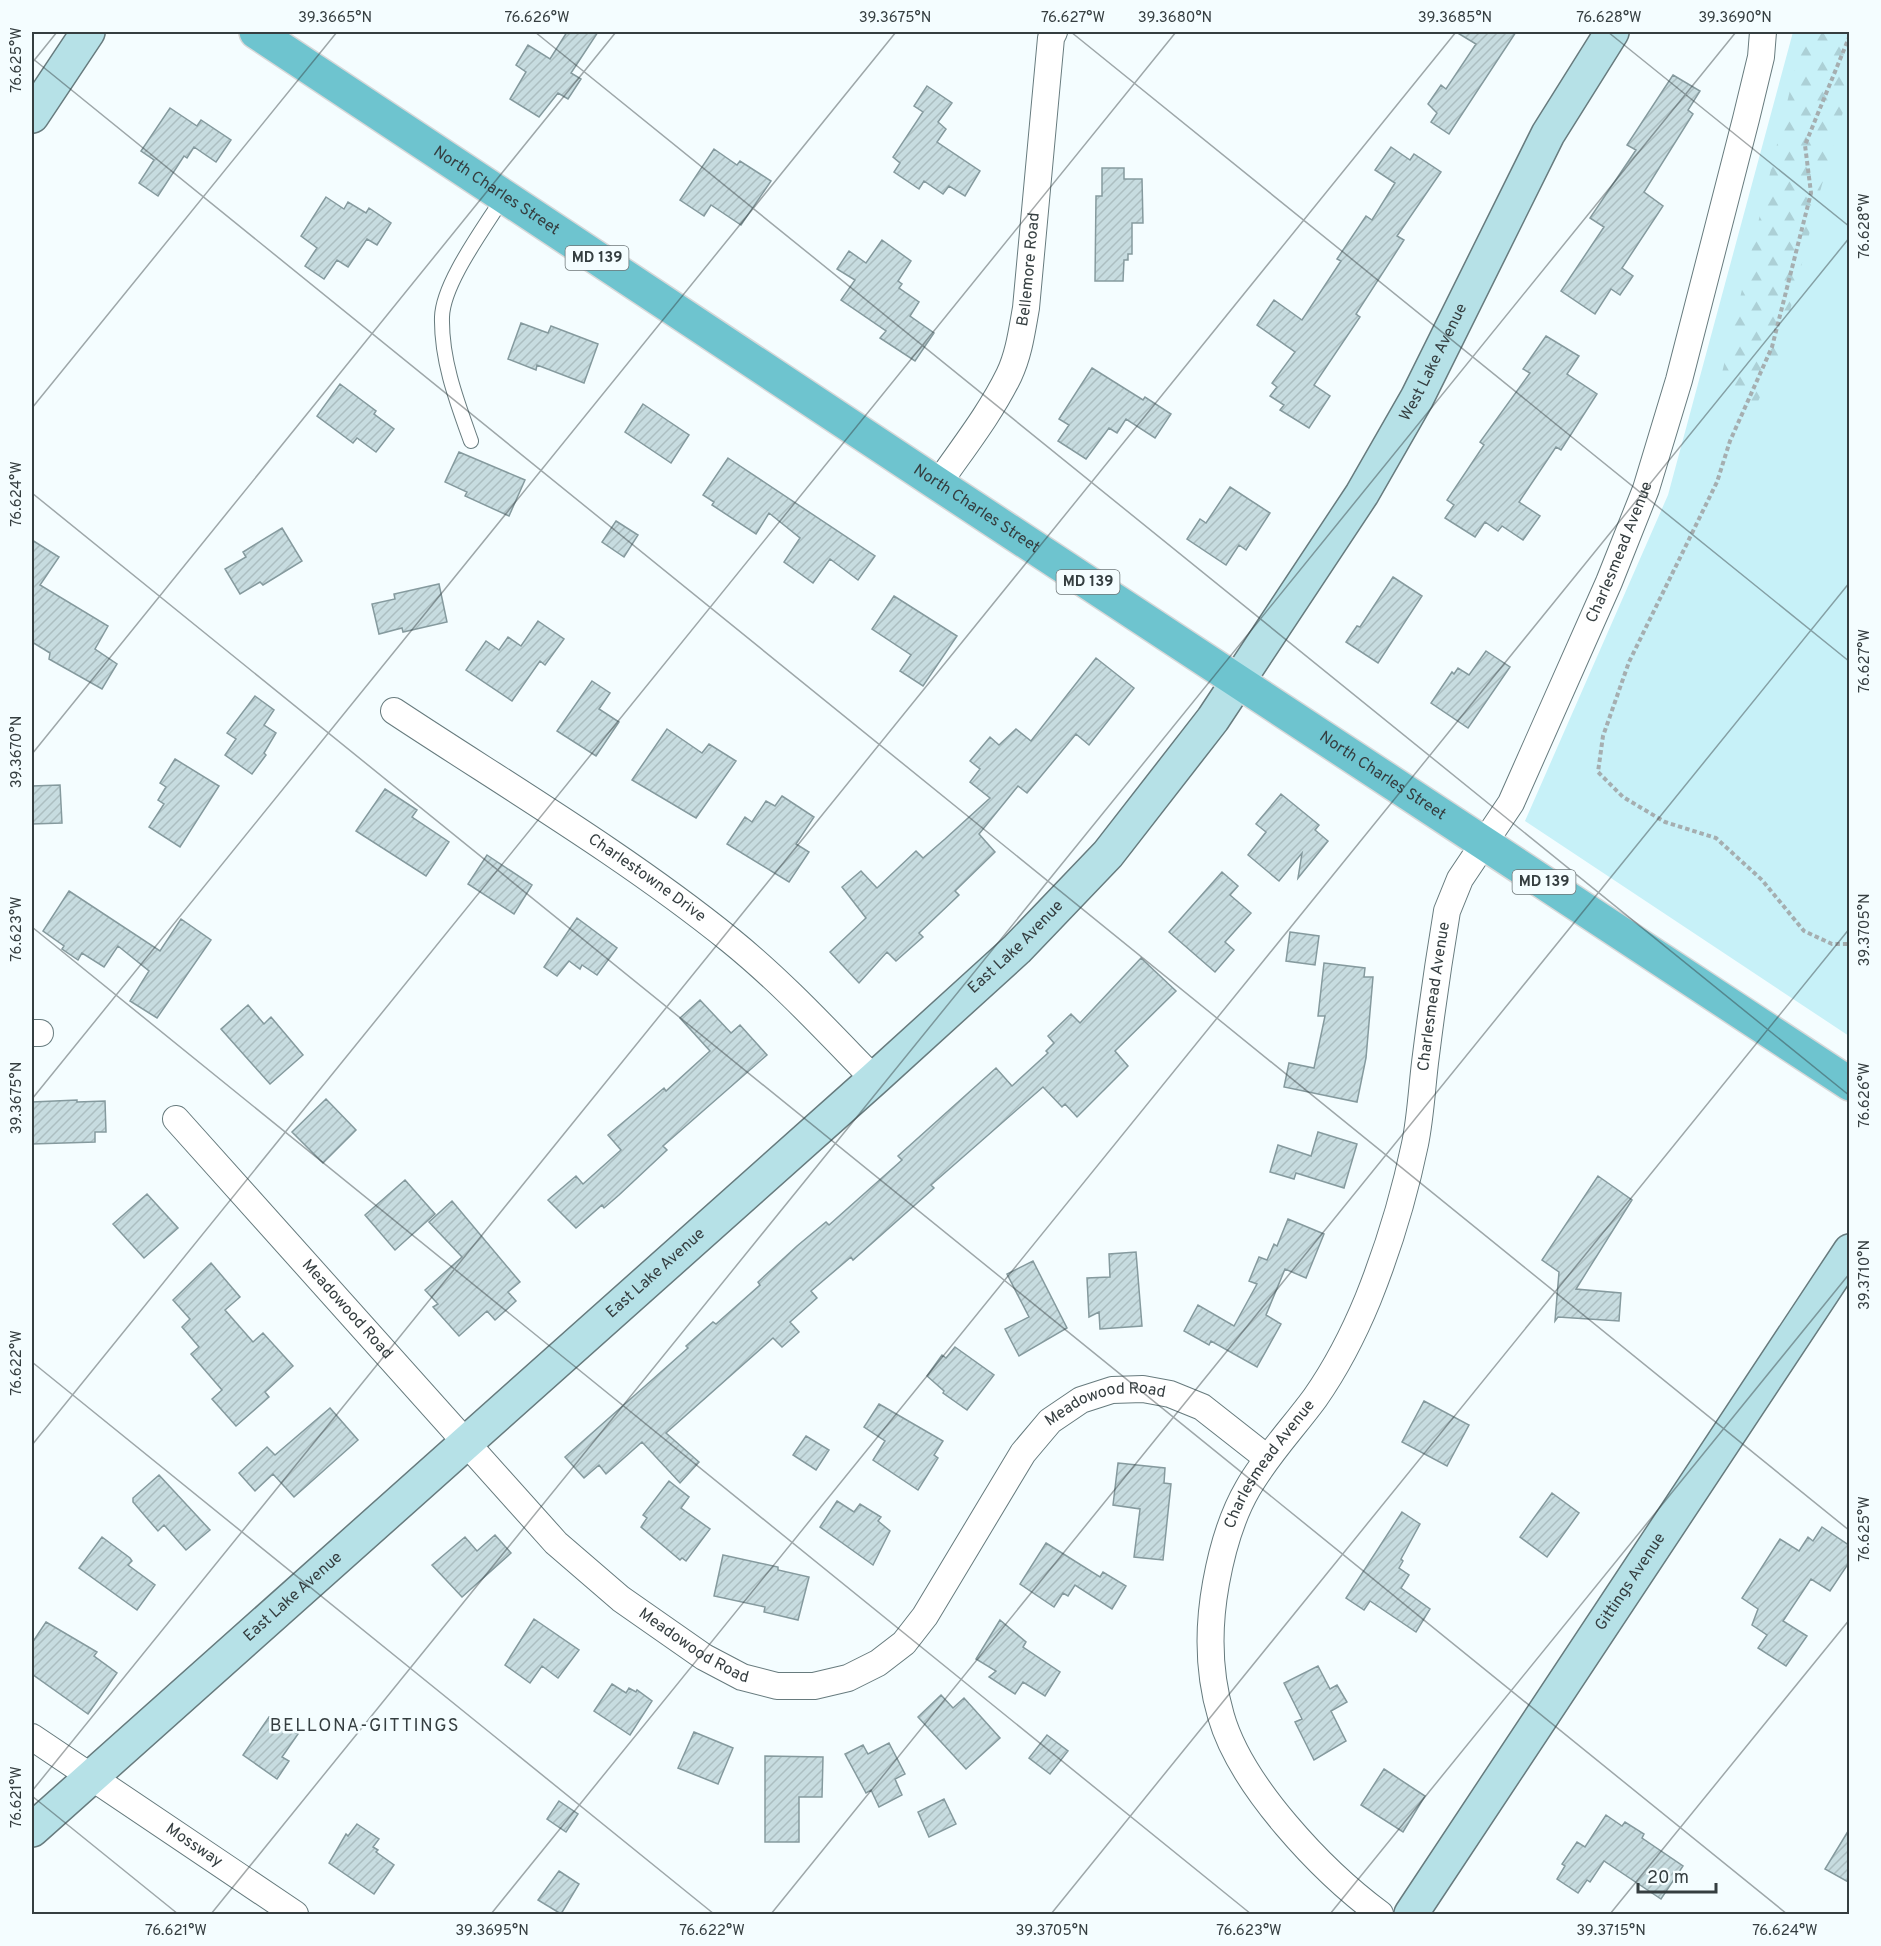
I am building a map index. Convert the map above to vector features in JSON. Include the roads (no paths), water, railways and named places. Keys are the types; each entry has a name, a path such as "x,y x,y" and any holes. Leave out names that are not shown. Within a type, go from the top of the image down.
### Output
{"main road":[{"name":"North Charles Street","path":"256,32 1850,1084"}],"street":[{"path":"32,116 88,32"},
{"name":"West Lake Avenue","path":"1238,680 1362,494 1399,434 1537,154 1612,32"},
{"name":"Charlesmead Avenue","path":"1380,1914 1332,1874 1287,1826 1239,1756 1221,1718 1211,1673 1210,1632 1213,1602 1232,1522 1246,1490 1267,1458 1315,1398 1342,1354 1367,1301 1389,1242 1415,1140 1447,911 1460,879 1511,803 1609,582 1646,489 1679,380 1761,57 1763,32"},
{"name":"Bellemore Road","path":"938,484 999,393 1010,374 1020,343 1032,254 1048,34"},
{"name":"East Lake Avenue","path":"32,1830 1017,949 1108,854 1194,745 1238,680"},
{"name":"Charlestowne Drive","path":"394,711 640,874 730,940 804,1007 874,1079"},
{"name":"Meadowood Road","path":"176,1119 556,1544 596,1579 648,1618 704,1657 742,1677 777,1686 814,1686 858,1673 878,1663 904,1643 925,1616 1023,1453 1050,1420 1081,1400 1112,1390 1143,1389 1170,1394 1202,1407 1267,1458"},
{"name":"Gittings Avenue","path":"1412,1914 1850,1251"},
{"name":"Mossway","path":"32,1737 296,1914"}],"lane":[{"path":"471,441 450,382 442,316 455,276 504,196"}],"district":[{"name":"BELLONA-GITTINGS","path":"365,1726"}]}
